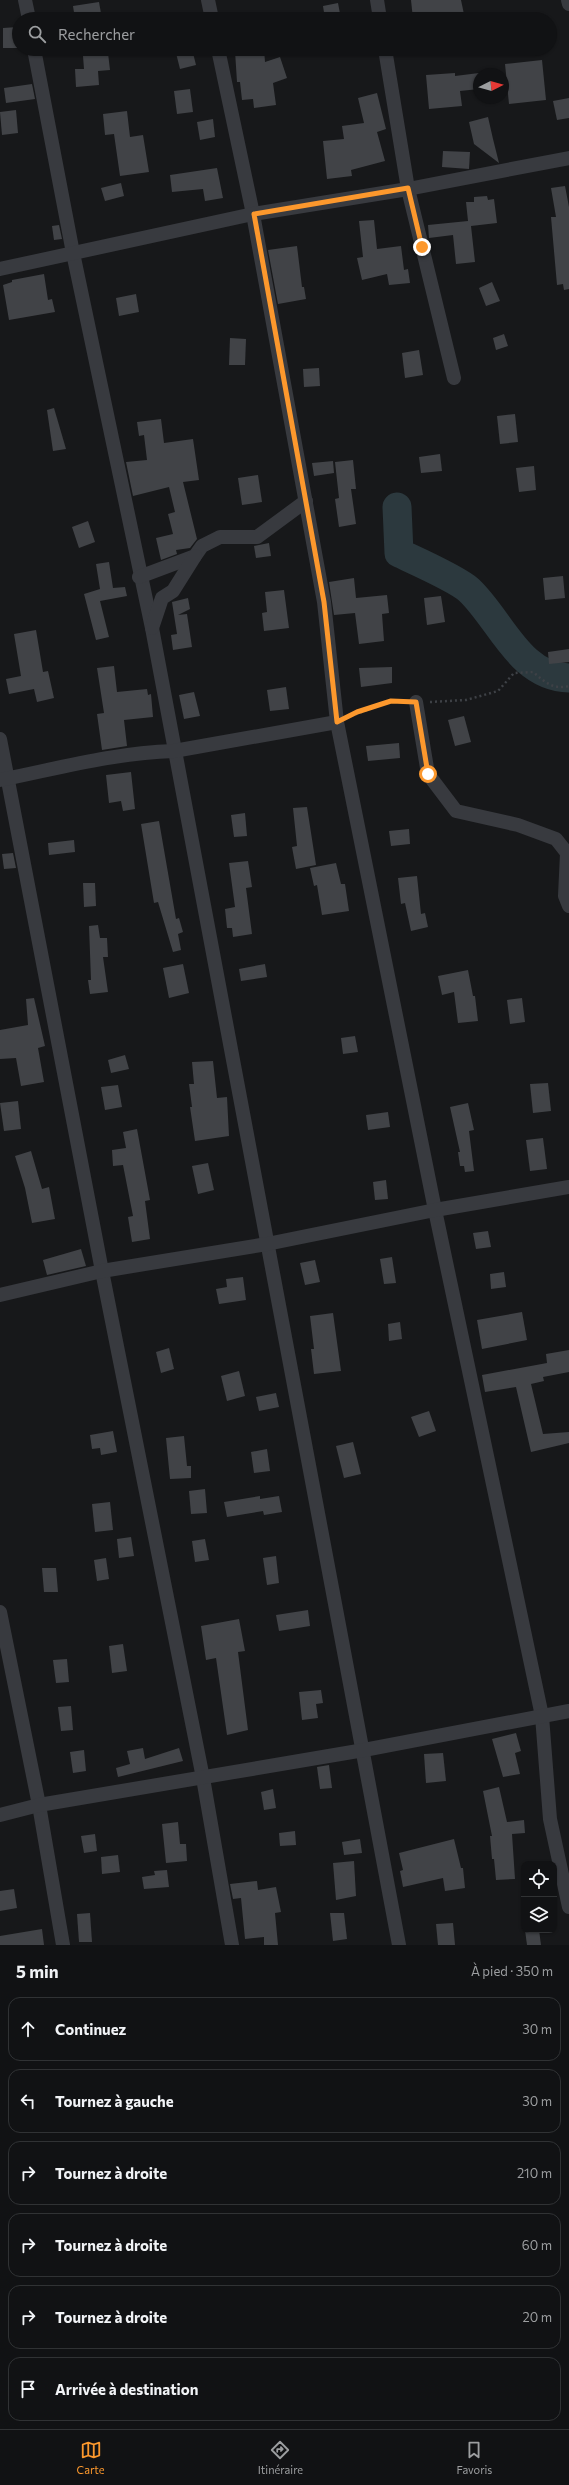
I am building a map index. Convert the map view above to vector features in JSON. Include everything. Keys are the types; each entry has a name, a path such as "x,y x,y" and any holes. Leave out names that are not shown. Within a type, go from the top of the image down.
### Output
{"street":[{"path":"25,0 28,12"},
{"path":"208,0 211,12"},
{"path":"377,0 379,12"},
{"path":"568,0 569,4"},
{"path":"35,56 73,253 139,577 152,628 267,1244 364,1750 399,1945"},
{"path":"220,56 254,214 324,602 337,722 435,1210 542,1716 550,1819 569,1907"},
{"path":"386,56 408,188 454,378"},
{"path":"0,269 254,214 408,188 569,158"},
{"path":"152,628 162,598 173,591 202,546 220,537 257,537 306,501"},
{"path":"139,577 195,556"},
{"path":"416,702 428,774 456,810 518,825 556,839 567,852 565,896 569,906"},
{"path":"4,780 75,762 150,752 174,751 337,722"},
{"path":"0,739 4,780 203,1778 232,1945"},
{"path":"0,1295 102,1271 267,1244 435,1210 569,1187"},
{"path":"0,1612 39,1805 63,1945"},
{"path":"0,1815 39,1805 364,1750 569,1711"}],"path":[{"path":"337,722 357,712 391,701 416,702 466,700 498,691 514,673 533,672 548,684 560,688 569,686"}],"building":[{"path":"411,0 461,0 464,12 412,12"},
{"path":"99,2 101,12 74,12 73,6"},
{"path":"338,3 340,12 324,12 323,6"},
{"path":"12,27 12,48 3,48 3,28"},
{"path":"83,56 108,56 110,70 98,71 99,85 76,87 75,69 84,69"},
{"path":"177,56 194,56 196,65 180,69"},
{"path":"235,56 265,56 265,62 280,57 287,78 273,83 276,105 254,108 253,99 242,100 240,82 237,82"},
{"path":"542,60 546,100 509,104 509,68 505,68 505,64"},
{"path":"455,73 455,76 473,74 473,90 460,91 462,106 429,109 426,75"},
{"path":"32,84 35,99 6,103 4,88"},
{"path":"190,89 193,112 177,114 174,91"},
{"path":"377,93 386,129 377,132 385,161 351,170 352,176 327,179 323,141 344,139 342,126 364,123 358,98"},
{"path":"569,98 569,118 557,120 553,101"},
{"path":"16,110 18,133 2,135 0,112"},
{"path":"127,111 130,137 143,135 149,172 120,176 114,134 105,135 103,114"},
{"path":"488,117 499,163 474,144 469,122"},
{"path":"213,119 215,137 200,140 197,122"},
{"path":"443,151 470,152 469,169 442,167"},
{"path":"217,168 223,198 205,201 203,189 172,192 170,175"},
{"path":"121,183 124,196 105,201 101,188"},
{"path":"565,186 569,207 569,289 564,290 563,284 557,285 551,217 556,217 551,188"},
{"path":"487,196 488,200 494,199 497,223 471,226 475,262 456,264 453,235 429,238 428,225 468,221 466,202 474,202 474,197"},
{"path":"374,220 377,249 401,246 404,270 408,269 410,283 389,285 387,274 362,280 357,258 363,257 359,221"},
{"path":"59,225 62,239 54,240 52,226"},
{"path":"297,246 302,287 304,287 306,299 278,304 268,250"},
{"path":"44,274 48,300 52,299 55,312 9,320 3,285 12,282 12,280"},
{"path":"492,282 500,301 486,306 479,288"},
{"path":"136,294 139,312 119,316 116,298"},
{"path":"504,334 508,346 496,350 493,338"},
{"path":"230,338 246,339 245,365 229,365"},
{"path":"419,350 423,375 405,378 402,353"},
{"path":"319,368 320,386 304,387 303,369"},
{"path":"54,408 66,449 53,451 47,410"},
{"path":"515,414 518,442 500,444 497,416"},
{"path":"161,419 164,443 193,439 199,480 183,482 197,539 190,548 176,550 177,554 161,560 156,538 173,534 168,514 175,512 169,487 133,496 126,462 147,460 144,435 139,436 137,422"},
{"path":"440,454 442,471 421,473 419,457"},
{"path":"353,460 356,489 351,489 356,524 339,527 335,499 339,498 335,462"},
{"path":"333,461 334,473 314,476 312,463"},
{"path":"534,466 536,490 519,492 516,468"},
{"path":"258,475 262,502 242,505 238,478"},
{"path":"88,521 95,542 79,548 72,527"},
{"path":"269,543 271,556 256,558 254,546"},
{"path":"109,562 113,588 125,587 127,596 100,601 109,637 96,640 84,594 100,589 96,564"},
{"path":"563,576 565,598 545,600 543,578"},
{"path":"354,578 356,598 387,595 389,613 382,614 384,641 359,644 355,613 334,615 329,582"},
{"path":"284,590 289,628 264,631 262,613 267,612 265,592"},
{"path":"441,596 445,622 427,625 424,598"},
{"path":"188,598 190,609 178,615 187,614 192,647 173,650 171,635 177,634 172,602"},
{"path":"36,630 43,672 48,671 54,698 37,702 34,689 9,694 6,679 21,676 14,634"},
{"path":"569,649 569,662 549,664 548,652"},
{"path":"114,666 117,692 147,689 148,695 151,694 153,717 124,720 127,746 102,750 97,714 104,713 97,668"},
{"path":"392,667 392,683 361,687 359,668"},
{"path":"286,687 289,709 270,711 267,690"},
{"path":"194,692 200,716 184,719 179,695"},
{"path":"464,716 471,742 455,746 448,720"},
{"path":"399,743 400,758 368,761 366,746"},
{"path":"131,772 135,809 123,811 121,801 109,803 106,775"},
{"path":"307,807 316,865 296,869 292,847 297,846 293,808"},
{"path":"245,813 247,836 234,837 231,815"},
{"path":"159,821 176,919 179,918 183,932 178,934 181,950 173,952 158,902 154,903 141,824"},
{"path":"409,829 410,844 391,846 389,831"},
{"path":"74,840 75,852 49,855 48,843"},
{"path":"13,853 16,868 4,869 2,854"},
{"path":"248,861 252,887 246,888 252,934 233,937 232,928 227,928 225,909 235,907 229,863"},
{"path":"336,863 341,884 345,884 349,911 322,915 317,885 314,886 310,868"},
{"path":"417,876 421,914 425,913 428,927 411,931 405,903 401,904 398,878"},
{"path":"83,883 95,883 96,906 84,907"},
{"path":"98,925 100,938 107,938 108,957 103,957 108,992 90,994 88,980 91,980 89,926"},
{"path":"183,964 189,993 169,998 163,968"},
{"path":"265,964 267,977 241,981 239,969"},
{"path":"468,970 473,996 475,996 478,1021 458,1023 454,992 442,995 438,976"},
{"path":"34,998 45,1046 38,1048 44,1082 21,1086 16,1058 0,1059 0,1030 28,1025 26,999"},
{"path":"522,998 525,1022 510,1024 507,1000"},
{"path":"355,1036 358,1052 343,1054 341,1038"},
{"path":"125,1055 129,1069 111,1073 108,1060"},
{"path":"213,1061 217,1098 227,1097 229,1136 195,1141 190,1107 192,1107 189,1084 194,1084 192,1062"},
{"path":"548,1083 551,1111 533,1113 530,1084"},
{"path":"118,1085 122,1107 105,1110 101,1087"},
{"path":"18,1101 21,1129 4,1131 0,1103"},
{"path":"468,1103 474,1130 469,1131 474,1171 465,1172 464,1166 460,1166 458,1152 460,1152 450,1107"},
{"path":"388,1112 390,1127 368,1130 366,1115"},
{"path":"137,1129 150,1200 145,1201 150,1239 132,1242 128,1217 133,1216 123,1165 113,1166 112,1150 126,1148 123,1132"},
{"path":"543,1138 547,1169 530,1171 526,1140"},
{"path":"31,1151 42,1189 49,1187 55,1219 32,1223 25,1188 15,1156"},
{"path":"208,1163 214,1190 198,1194 192,1166"},
{"path":"386,1180 388,1199 375,1200 373,1182"},
{"path":"488,1231 491,1247 476,1249 473,1233"},
{"path":"81,1249 86,1266 47,1275 43,1260"},
{"path":"392,1257 396,1283 384,1284 380,1259"},
{"path":"315,1260 320,1282 305,1285 300,1263"},
{"path":"504,1272 506,1287 491,1289 490,1274"},
{"path":"243,1277 246,1300 219,1304 216,1289 227,1287 226,1279"},
{"path":"522,1312 527,1340 482,1349 477,1320"},
{"path":"333,1313 341,1371 314,1374 311,1349 314,1349 310,1316"},
{"path":"400,1322 402,1339 389,1341 388,1324"},
{"path":"169,1348 174,1369 161,1373 156,1352"},
{"path":"569,1350 569,1372 543,1377 544,1381 531,1384 543,1434 569,1432 569,1443 531,1452 516,1387 485,1392 482,1375 547,1363 546,1354"},
{"path":"239,1371 245,1396 227,1401 221,1376"},
{"path":"276,1393 279,1407 259,1411 256,1397"},
{"path":"429,1411 436,1431 419,1437 411,1417"},
{"path":"113,1431 117,1452 101,1455 100,1448 92,1449 90,1435"},
{"path":"184,1436 187,1466 191,1466 191,1478 170,1479 166,1438"},
{"path":"353,1442 361,1474 344,1478 336,1446"},
{"path":"267,1449 270,1471 254,1473 251,1452"},
{"path":"205,1489 207,1513 191,1514 189,1491"},
{"path":"260,1496 260,1499 279,1496 282,1512 264,1515 263,1511 227,1517 224,1502"},
{"path":"110,1502 113,1530 95,1532 92,1504"},
{"path":"131,1537 134,1556 119,1558 117,1539"},
{"path":"205,1539 209,1560 195,1562 192,1541"},
{"path":"276,1556 279,1583 267,1585 263,1558"},
{"path":"106,1558 109,1579 97,1581 94,1560"},
{"path":"42,1568 56,1568 58,1592 44,1592"},
{"path":"308,1610 310,1626 279,1631 276,1615"},
{"path":"239,1619 245,1651 238,1652 248,1730 227,1735 216,1658 206,1660 201,1626"},
{"path":"123,1644 127,1671 112,1673 109,1646"},
{"path":"67,1659 69,1682 56,1683 53,1660"},
{"path":"321,1690 323,1703 316,1704 318,1718 302,1720 299,1692"},
{"path":"71,1706 73,1730 61,1731 58,1707"},
{"path":"516,1733 521,1751 515,1753 520,1774 503,1777 492,1739"},
{"path":"143,1748 145,1759 179,1748 183,1761 118,1777 116,1768 130,1764 127,1751"},
{"path":"84,1750 86,1771 73,1773 70,1752"},
{"path":"443,1753 446,1781 426,1783 424,1754"},
{"path":"329,1765 332,1788 320,1789 317,1767"},
{"path":"499,1787 507,1822 524,1820 525,1833 512,1834 515,1879 496,1880 494,1859 492,1859 490,1836 492,1836 483,1791"},
{"path":"273,1789 276,1808 264,1810 261,1792"},
{"path":"178,1822 180,1844 186,1844 187,1861 166,1863 162,1824"},
{"path":"295,1831 296,1845 280,1846 279,1833"},
{"path":"95,1834 97,1851 84,1853 81,1836"},
{"path":"360,1839 362,1853 344,1855 342,1842"},
{"path":"454,1839 461,1868 463,1868 465,1888 445,1891 443,1878 403,1887 400,1871 403,1870 399,1853"},
{"path":"118,1855 120,1872 102,1874 101,1857"},
{"path":"354,1861 356,1896 336,1900 333,1863"},
{"path":"167,1870 169,1887 144,1889 142,1877 155,1875 154,1871"},
{"path":"257,1881 258,1890 276,1887 281,1912 275,1913 278,1945 264,1945 264,1937 245,1939 241,1898 233,1899 230,1884"},
{"path":"14,1889 17,1908 0,1911 0,1891"},
{"path":"90,1913 92,1942 79,1942 77,1914"},
{"path":"330,1913 344,1913 347,1939 333,1941"},
{"path":"453,1923 455,1945 438,1945 436,1924"},
{"path":"42,1929 44,1945 0,1945 0,1936"},
{"path":"525,1933 539,1933 541,1945 527,1945"}],"waterway":[{"path":"397,507 399,553 436,570 469,590 524,658 537,668 552,675 569,678"}],"route":[{"path":"422,247 408,188 254,214 324,602 337,722 357,712 391,701 416,702 428,774"}]}
